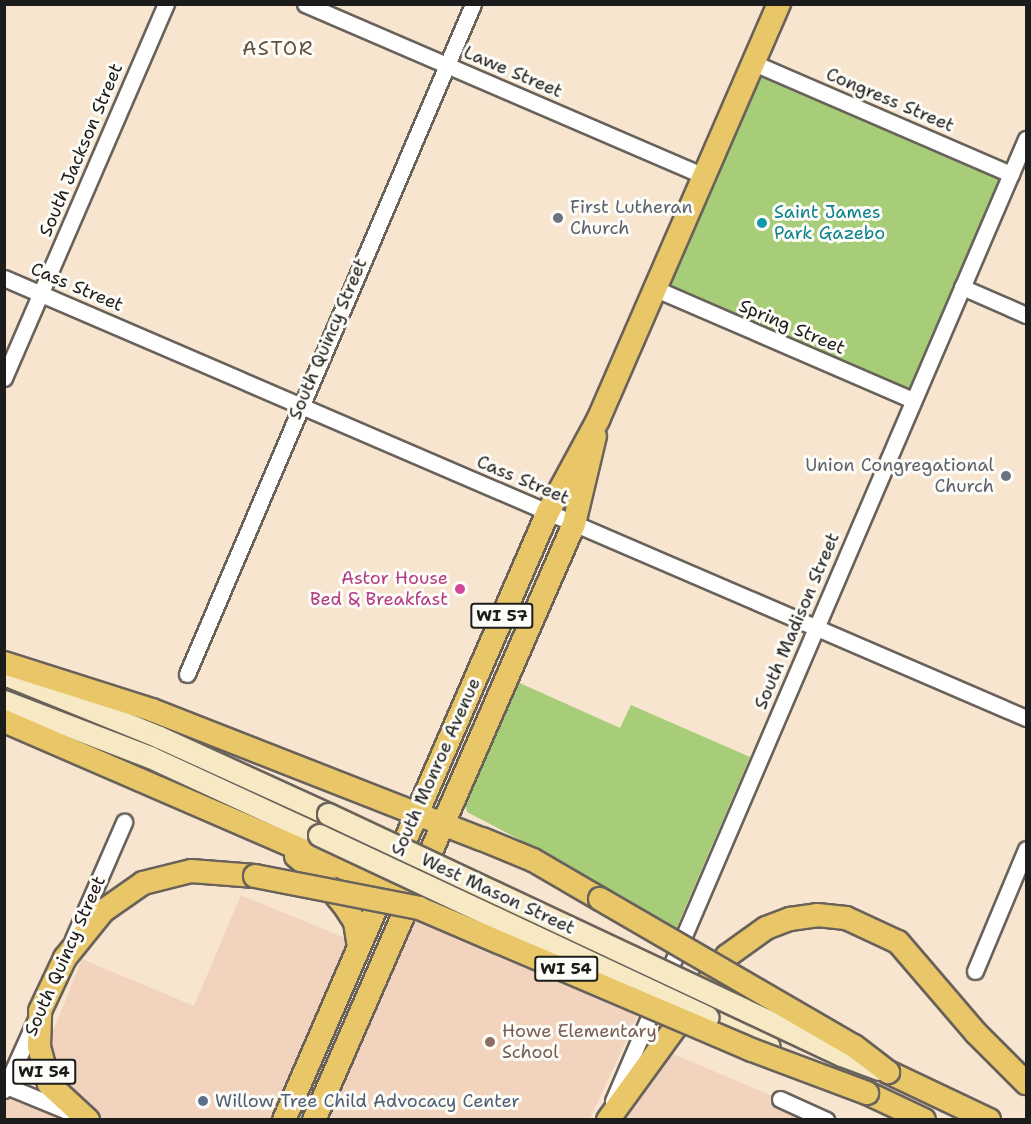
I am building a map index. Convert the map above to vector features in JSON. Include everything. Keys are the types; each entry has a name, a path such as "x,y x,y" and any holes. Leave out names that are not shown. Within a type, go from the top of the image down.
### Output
{"main road":[{"name":"South Monroe Avenue","path":"284,1119 414,815 548,512 598,420 779,4"},
{"name":"South Monroe Avenue","path":"314,1119 440,824 574,524 598,420"},
{"path":"4,663 153,710 414,815 533,860 854,1046 888,1072"},
{"name":"West Mason Street","path":"4,674 159,737 841,1055 888,1072 989,1119"},
{"name":"West Mason Street","path":"4,701 150,757 924,1119"},
{"path":"4,721 409,896"},
{"path":"232,821 296,856 322,878 355,922 359,947"},
{"name":"WI 54","path":"65,958 103,910 143,883 191,871 255,876 368,896 429,912 752,1050 867,1093"},
{"path":"607,1119 727,956 749,937 790,919 817,915 846,918 868,925 898,942 976,1033 1026,1083"},
{"name":"South Quincy Street","path":"40,1011 65,958"},
{"name":"WI 54","path":"40,1011 38,1034 46,1076 56,1092 86,1119"}],"street":[{"name":"South Jackson Street","path":"4,378 166,4"},
{"name":"Lawe Street","path":"305,4 705,176"},
{"name":"South Quincy Street","path":"187,674 299,405 473,4"},
{"name":"Congress Street","path":"754,63 1011,174"},
{"name":"South Madison Street","path":"607,1119 708,878 1026,139"},
{"name":"Cass Street","path":"4,278 1026,718"},
{"path":"962,287 1026,315"},
{"name":"Spring Street","path":"656,289 913,400"},
{"name":"South Quincy Street","path":"65,958 124,822"},
{"path":"975,971 1026,849"},
{"name":"South Quincy Street","path":"5,1087 40,1011"},
{"path":"5,1087 86,1119"},
{"path":"780,1099 826,1119"}],"shaded area":[{"path":"241,895 345,938 358,950 310,1062 341,1074 412,916 640,1010 590,1119 5,1120 5,1085 82,1117 41,1061 82,959 194,1006"},
{"path":"661,1049 780,1099 826,1120 608,1120"}],"green space":[{"path":"754,63 1011,174 913,400 656,289"},
{"path":"513,680 620,728 631,705 750,757 674,934 526,843 467,812 464,799"}],"place":[{"name":"First Lutheran Church","path":"558,218"},
{"name":"Saint James Park Gazebo","path":"762,223"},
{"name":"Union Congregational Church","path":"1006,476"},
{"name":"Astor House Bed & Breakfast","path":"460,589"},
{"name":"Howe Elementary School","path":"490,1042"},
{"name":"Willow Tree Child Advocacy Center","path":"203,1101"}],"district":[{"name":"ASTOR","path":"278,48"}]}
